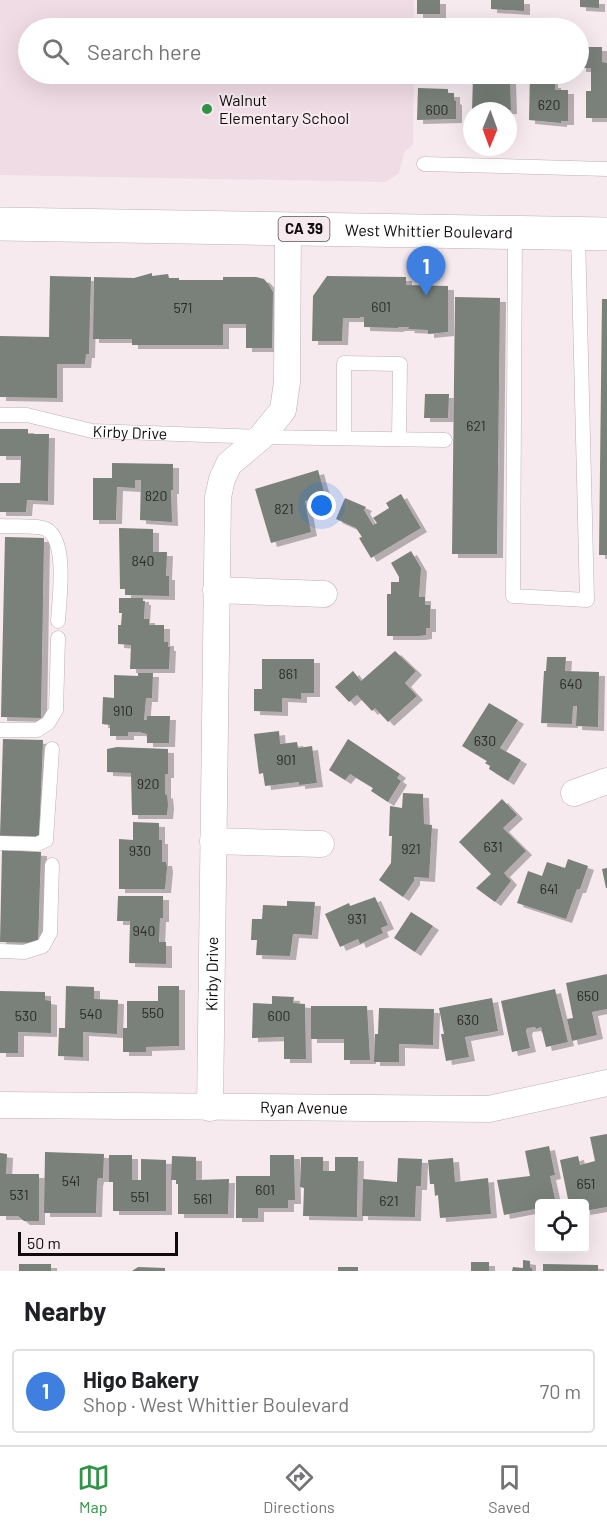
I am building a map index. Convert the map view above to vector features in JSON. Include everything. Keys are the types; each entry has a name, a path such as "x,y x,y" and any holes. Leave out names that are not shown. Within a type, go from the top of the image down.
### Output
{"main road":[{"name":"West Whittier Boulevard","path":"0,224 593,234"}],"street":[{"name":"Kirby Drive","path":"210,1108 218,497 222,479 229,464 261,437 283,410 287,382 288,228"},
{"path":"216,590 324,594"},
{"path":"574,793 607,781"},
{"path":"213,841 321,844"},
{"name":"Ryan Avenue","path":"0,1105 489,1108 607,1083"}],"lane":[{"path":"424,164 607,169"},
{"path":"515,232 513,596 586,600 593,234"},
{"path":"344,438 344,363 400,364 399,439"},
{"name":"Kirby Drive","path":"0,415 27,415 93,431 445,440"},
{"path":"0,526 44,528 54,534 60,551 58,621"},
{"path":"0,730 36,730 48,723 52,717 56,710 58,638"},
{"path":"0,843 37,844 46,840 52,749"},
{"path":"0,951 24,952 43,946 51,933 52,865"}],"shaded area":[{"name":"Walnut Elementary School","path":"0,0 414,0 414,18 18,18 18,84 414,84 413,144 404,153 399,173 386,182 0,175"}],"building":[{"path":"417,0 440,0 440,14 417,14"},
{"path":"491,0 524,0 524,11 491,9"},
{"path":"580,0 599,0 599,8 580,7"},
{"path":"589,47 602,47 602,62 607,63 607,118 586,118 586,91 591,91 591,68 589,68"},
{"path":"473,84 510,84 511,102 472,102"},
{"path":"530,84 555,84 555,90 568,90 568,121 561,121 561,123 529,120"},
{"path":"418,88 448,89 448,93 454,93 456,119 417,120"},
{"path":"152,273 152,276 168,274 169,278 179,278 179,280 223,280 223,277 264,279 273,292 272,348 246,348 246,324 223,324 223,345 132,345 132,339 93,339 94,277 134,278"},
{"path":"50,276 91,277 89,354 86,354 85,364 57,364 57,398 0,397 0,336 49,337"},
{"path":"327,276 406,277 406,285 448,286 448,332 428,334 428,330 408,329 409,327 364,327 364,317 343,318 342,341 312,341 313,296"},
{"path":"455,297 500,298 497,554 452,554"},
{"path":"602,299 607,299 607,555 599,555"},
{"path":"425,394 449,394 448,418 424,418"},
{"path":"0,429 28,429 28,434 49,434 48,501 27,500 26,512 0,512 0,483 20,483 21,456 0,456"},
{"path":"112,463 173,464 172,522 140,520 141,480 135,480 135,488 117,487 116,520 93,520 93,478 112,478"},
{"path":"318,470 325,495 305,501 311,532 271,543 255,489"},
{"path":"401,494 421,528 371,558 356,528 336,519 345,498 366,507 364,510 373,525 377,523 373,518 389,508 386,503"},
{"path":"119,528 153,529 153,552 167,552 166,576 169,576 169,596 125,595 125,589 120,589"},
{"path":"5,537 44,538 41,718 1,717"},
{"path":"411,551 421,568 419,597 425,597 425,605 430,605 430,628 426,628 426,635 387,636 387,594 391,594 391,582 399,582 399,577 391,563"},
{"path":"119,598 143,598 145,601 144,619 149,619 149,625 164,625 164,642 168,642 168,647 170,647 169,669 130,669 131,645 118,644 118,625 121,625 122,613 119,613"},
{"path":"395,651 416,671 405,683 417,696 388,722 375,708 372,711 357,695 349,702 335,687 353,671 361,681"},
{"path":"547,657 566,657 565,671 599,672 598,727 576,726 577,706 573,706 572,724 541,723"},
{"path":"262,659 314,659 314,693 301,693 301,699 282,698 282,712 254,711 254,689 262,689"},
{"path":"138,673 153,673 152,698 146,698 144,720 147,720 147,716 170,716 169,743 147,743 147,734 139,732 128,732 128,736 110,736 110,725 102,724 103,697 114,698 114,675 138,676"},
{"path":"489,703 518,720 500,748 521,760 508,781 489,769 490,766 485,763 487,761 462,746"},
{"path":"279,731 280,744 297,742 298,748 312,746 317,783 299,785 299,782 265,786 263,773 259,774 254,734"},
{"path":"3,739 43,740 39,837 0,836"},
{"path":"348,739 400,774 397,778 401,781 388,802 371,791 373,788 350,774 345,780 329,770"},
{"path":"117,747 168,749 168,774 165,774 167,815 132,815 131,773 107,772 107,749"},
{"path":"403,793 423,794 424,824 432,825 429,878 414,877 414,881 403,897 379,880 391,863 390,806 402,808"},
{"path":"502,799 517,815 503,828 526,851 504,873 511,881 495,902 476,888 491,874 459,842"},
{"path":"133,822 159,823 162,862 166,862 167,868 165,889 119,889 119,839 133,840"},
{"path":"2,850 41,852 38,943 0,942"},
{"path":"568,859 588,866 566,919 517,903 528,871 542,876 547,862 565,868"},
{"path":"607,868 607,888 606,888 602,869"},
{"path":"118,896 163,896 163,918 160,918 159,942 166,942 166,964 129,963 130,921 117,921"},
{"path":"375,897 388,925 381,928 383,933 360,944 358,939 340,947 325,914 349,903 350,906"},
{"path":"287,901 315,902 312,935 293,934 290,956 256,955 257,940 251,940 252,919 262,919 263,905 287,906"},
{"path":"411,912 433,926 415,952 394,938"},
{"path":"607,974 607,1009 592,1012 597,1035 572,1041 567,1019 573,1018 566,983"},
{"path":"66,986 94,987 94,999 118,1000 117,1034 83,1032 83,1057 58,1056 59,1028 65,1028"},
{"path":"158,986 179,986 179,1046 146,1047 146,1052 123,1052 123,1028 127,1028 127,1001 158,1001"},
{"path":"555,989 568,1042 546,1047 541,1027 527,1028 530,1048 512,1052 501,1001"},
{"path":"0,991 45,992 45,1000 51,1001 51,1033 18,1032 18,1053 0,1053"},
{"path":"272,996 294,997 293,1003 305,1004 306,1059 284,1059 284,1037 252,1038 253,1003 272,1004"},
{"path":"492,998 498,1031 465,1037 469,1057 446,1061 439,1008"},
{"path":"311,1006 367,1006 370,1060 344,1060 344,1039 311,1039"},
{"path":"379,1008 434,1009 433,1045 399,1044 399,1062 374,1062"},
{"path":"607,1134 607,1207 589,1210 589,1199 568,1199 560,1160 578,1156 580,1165 595,1161 590,1137"},
{"path":"549,1146 555,1175 550,1176 555,1199 535,1199 535,1209 504,1215 497,1180 530,1176 525,1151"},
{"path":"45,1152 104,1154 103,1178 98,1178 97,1183 96,1213 44,1213"},
{"path":"0,1153 7,1154 6,1174 39,1174 39,1221 24,1221 18,1216 0,1216"},
{"path":"109,1155 132,1155 132,1180 141,1180 141,1159 166,1160 166,1211 113,1211 113,1182 109,1182"},
{"path":"270,1155 294,1155 295,1200 288,1200 288,1208 258,1208 258,1218 236,1218 236,1176 270,1176"},
{"path":"172,1156 196,1157 196,1180 229,1179 228,1214 178,1214 178,1184 176,1180 171,1180"},
{"path":"301,1157 323,1157 323,1171 335,1171 335,1157 358,1157 357,1217 303,1216 304,1188 300,1187"},
{"path":"398,1158 422,1159 421,1186 416,1186 415,1217 362,1216 363,1179 397,1182"},
{"path":"453,1158 455,1182 488,1178 491,1214 440,1218 438,1195 435,1196 434,1184 430,1184 428,1160"},
{"path":"523,1260 530,1261 532,1271 512,1271 513,1267 523,1268"},
{"path":"471,1262 489,1262 489,1271 471,1271"},
{"path":"19,1264 51,1264 51,1271 19,1271"},
{"path":"543,1264 598,1265 598,1271 543,1271"},
{"path":"138,1267 165,1268 165,1271 132,1271"},
{"path":"338,1267 358,1267 358,1271 338,1271"}],"place":[{"name":"Walnut Elementary School","path":"207,109"},
{"name":"Higo Bakery","path":"426,296"}]}
